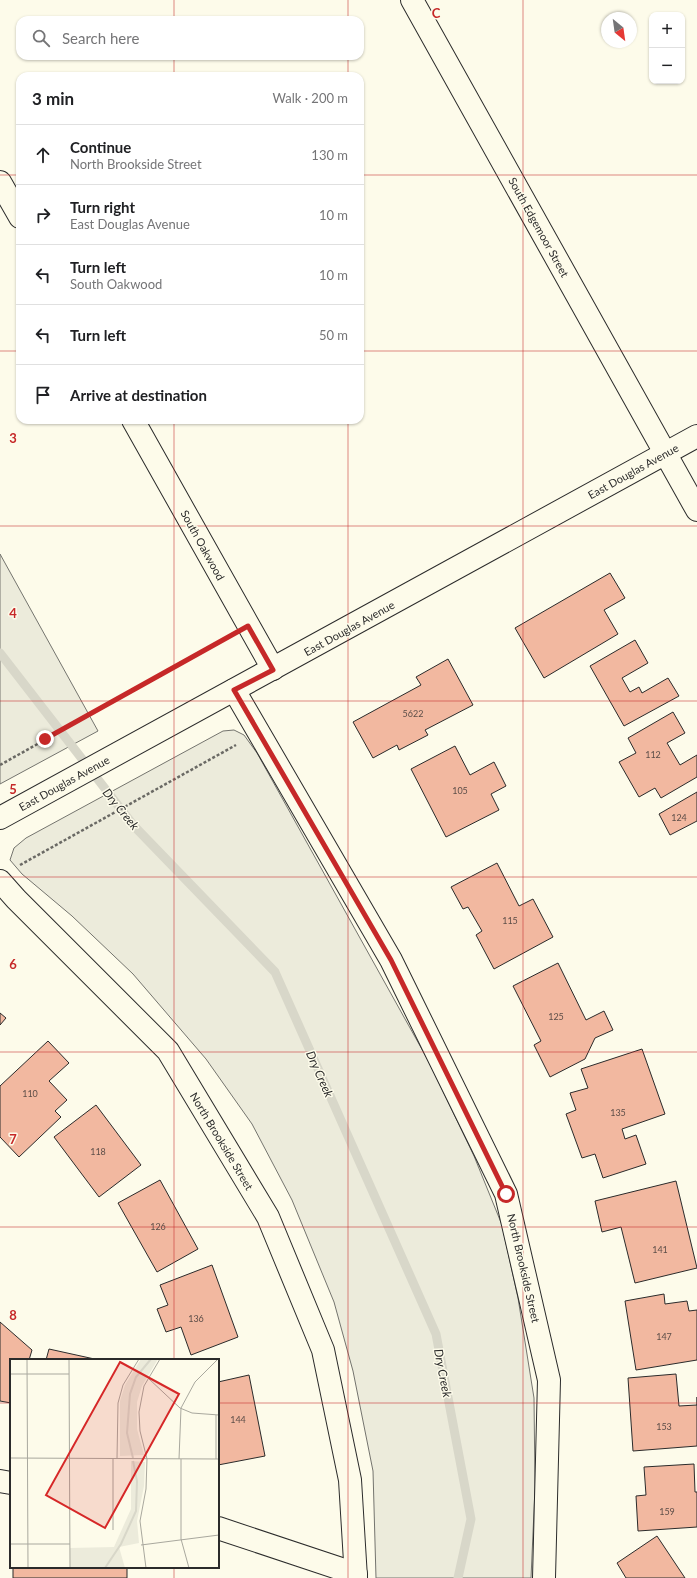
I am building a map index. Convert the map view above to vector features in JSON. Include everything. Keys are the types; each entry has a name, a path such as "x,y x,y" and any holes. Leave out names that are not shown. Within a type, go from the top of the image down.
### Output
{"street":[{"name":"South Edgemoor Street","path":"412,0 697,510"},
{"path":"0,182 16,211"},
{"name":"South Oakwood","path":"135,424 273,670"},
{"name":"East Douglas Avenue","path":"0,818 273,670 697,436"},
{"name":"North Brookside Street","path":"234,690 391,960 506,1194 550,1380 544,1578"},
{"name":"North Brookside Street","path":"7,875 22,905 168,1051 268,1216 324,1350 350,1480 356,1576"},
{"path":"0,1481 10,1483"},
{"path":"219,1528 356,1576"}],"path":[{"path":"0,764 248,626"},
{"path":"7,875 92,825 258,732"}],"shaded area":[{"path":"0,554 98,731 0,784"},
{"path":"234,730 244,735 257,753 429,1062 474,1156 502,1225 518,1298 534,1398 535,1488 531,1578 376,1578 373,1471 353,1371 334,1302 292,1200 252,1124 206,1059 133,974 72,916 22,874 10,860 14,848 26,838 223,731"}],"building":[{"path":"610,573 625,598 604,610 618,634 544,678 515,628"},
{"path":"635,640 648,663 622,678 630,692 639,687 642,693 668,678 679,696 624,726 590,666"},
{"path":"448,659 473,705 425,730 428,735 399,750 397,745 373,758 353,722 421,685 416,677"},
{"path":"673,712 685,733 667,743 680,765 697,755 697,777 661,798 655,788 639,797 619,762 636,753 628,738"},
{"path":"455,746 470,775 494,762 506,786 491,794 499,810 446,837 411,769"},
{"path":"697,792 697,821 670,835 659,814"},
{"path":"497,863 519,906 533,899 553,937 494,969 476,935 482,931 468,907 463,909 451,887"},
{"path":"558,963 586,1020 604,1011 613,1030 595,1038 585,1059 550,1077 534,1045 541,1041 513,986"},
{"path":"0,1013 6,1018 0,1025"},
{"path":"48,1041 69,1063 49,1081 67,1100 55,1111 61,1117 19,1157 0,1137 0,1086"},
{"path":"642,1049 665,1114 622,1129 625,1139 636,1135 646,1164 603,1178 595,1154 582,1158 566,1114 576,1110 570,1093 588,1088 581,1069"},
{"path":"96,1105 141,1165 99,1197 54,1137"},
{"path":"160,1180 198,1249 157,1272 118,1203"},
{"path":"676,1181 697,1268 635,1283 621,1227 602,1232 595,1201"},
{"path":"212,1265 238,1337 191,1355 181,1327 166,1332 157,1309 168,1305 160,1285"},
{"path":"664,1294 665,1304 687,1301 689,1311 697,1310 697,1360 636,1370 625,1301"},
{"path":"0,1322 32,1350 29,1359 10,1359 10,1403 0,1401"},
{"path":"49,1349 94,1359 46,1359"},
{"path":"676,1374 679,1406 697,1405 697,1446 633,1451 628,1378"},
{"path":"249,1375 265,1456 219,1465 219,1382"},
{"path":"694,1464 695,1492 697,1492 697,1527 638,1531 636,1496 646,1495 644,1467"},
{"path":"657,1536 685,1578 626,1578 617,1563"},
{"path":"13,1568 127,1568 127,1578 13,1578"}],"waterway":[{"name":"Dry Creek","path":"0,653 134,826 275,972 436,1334 471,1519 458,1578"}],"route":[{"path":"45,739 248,626 273,670 234,690 391,960 506,1194"}]}
